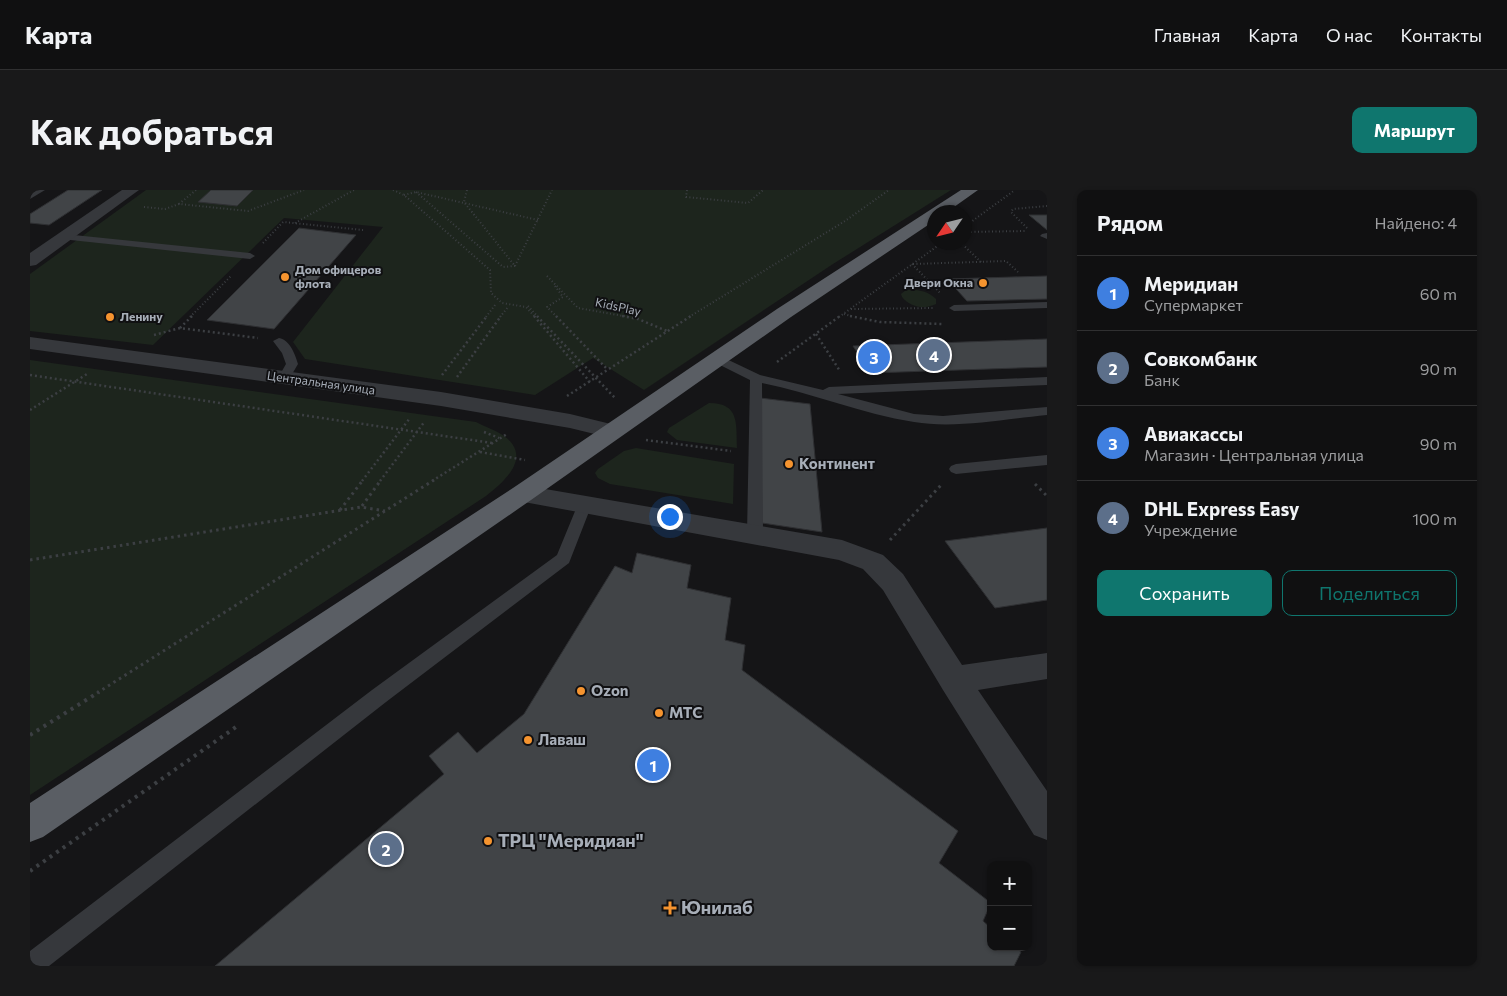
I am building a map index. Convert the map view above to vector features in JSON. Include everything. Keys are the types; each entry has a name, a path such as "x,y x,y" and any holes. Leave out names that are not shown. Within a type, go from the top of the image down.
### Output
{"highway":[{"path":"949,205 972,190"},
{"path":"30,824 522,494 792,307 927,219"}],"street":[{"path":"30,261 132,190"},
{"name":"Центральная улица","path":"30,343 441,399 611,431"},
{"path":"522,494 842,550 873,562 893,582 954,680 1047,822"},
{"path":"954,680 1047,666"}],"lane":[{"path":"30,196 40,190"},
{"path":"64,237 250,256"},
{"path":"954,308 1047,305"},
{"path":"279,341 288,352 292,364 284,378"},
{"path":"718,359 756,378 819,392 866,407 914,418 943,420 1047,411"},
{"path":"755,534 756,378"},
{"path":"819,392 1047,381"},
{"path":"956,469 1047,460"},
{"path":"30,966 379,696 562,559 585,504"}],"path":[{"path":"141,207 165,209 179,204 196,190"},
{"path":"179,204 248,211 304,190"},
{"path":"294,223 354,190"},
{"path":"394,190 404,195 490,270 491,293 502,303 526,307 590,382"},
{"path":"464,203 467,190"},
{"path":"515,266 552,190"},
{"path":"687,190 686,197 748,203 763,190"},
{"path":"30,735 595,379 666,331 845,221 889,190"},
{"path":"972,221 1016,190"},
{"path":"404,195 416,191 538,220"},
{"path":"416,191 502,267 515,266"},
{"path":"464,203 515,266"},
{"path":"972,232 1030,231 1011,212 1013,209 1047,206"},
{"path":"180,328 283,222 363,230"},
{"path":"756,378 931,250"},
{"path":"968,250 981,262"},
{"path":"912,264 1006,261 1018,272"},
{"path":"912,264 954,308"},
{"name":"KidsPlay","path":"608,370 547,307 563,297 547,276 578,308 638,318 666,331"},
{"path":"528,306 595,379"},
{"path":"851,309 954,308"},
{"path":"844,314 856,319 894,323 949,324"},
{"path":"148,336 180,328 279,341"},
{"path":"816,334 853,390"},
{"path":"30,410 94,370"},
{"path":"30,375 71,383 493,443"},
{"path":"644,440 740,452"},
{"path":"873,562 907,520 956,469"},
{"path":"30,560 362,507 385,511"}],"shaded area":[{"path":"146,190 951,190 833,264 644,390 593,358 535,395 305,359 293,342 383,227 284,218 153,345 30,331 30,274"},
{"path":"906,290 926,292 936,299 936,304 927,307 913,305 902,297 901,294"},
{"path":"30,360 476,422 504,436 512,444 516,452 516,461 513,469 507,476 486,496 30,795"},
{"path":"709,403 719,404 731,411 736,423 737,448 677,440 667,432 669,428"},
{"path":"636,448 734,464 733,504 610,484 598,478 595,473 598,469 624,451"}],"building":[{"path":"68,190 102,190 49,225 30,223 30,214"},
{"path":"211,190 253,190 237,206 198,202"},
{"path":"1029,215 1047,215 1047,230"},
{"name":"Дом офицеров флота","path":"299,228 356,235 274,329 207,320"},
{"path":"1047,276 1047,299 967,301 947,279"},
{"path":"1047,339 1047,367 871,373 853,346"},
{"name":"Континент","path":"760,398 810,404 822,532 762,523"},
{"path":"1047,528 1047,600 995,608 945,541"},
{"path":"637,553 691,565 687,588 731,598 725,640 745,645 742,670 958,831 939,863 987,900 987,912 983,921 987,924 987,951 1020,951 1014,966 215,966 444,774 429,756 458,732 477,753 524,714 615,566 632,573"}],"place":[{"name":"Дом офицеров флота","path":"285,277"},
{"name":"Двери Окна","path":"983,283"},
{"name":"Ленину","path":"110,317"},
{"name":"DHL Express Easy","path":"934,355"},
{"name":"Авиакассы","path":"874,357"},
{"name":"Континент","path":"789,464"},
{"name":"Ozon","path":"581,691"},
{"name":"МТС","path":"659,713"},
{"name":"Лаваш","path":"528,740"},
{"name":"Меридиан","path":"653,765"},
{"name":"ТРЦ \"Меридиан\"","path":"488,841"},
{"name":"Совкомбанк","path":"386,849"},
{"name":"Юнилаб","path":"670,908"}]}
